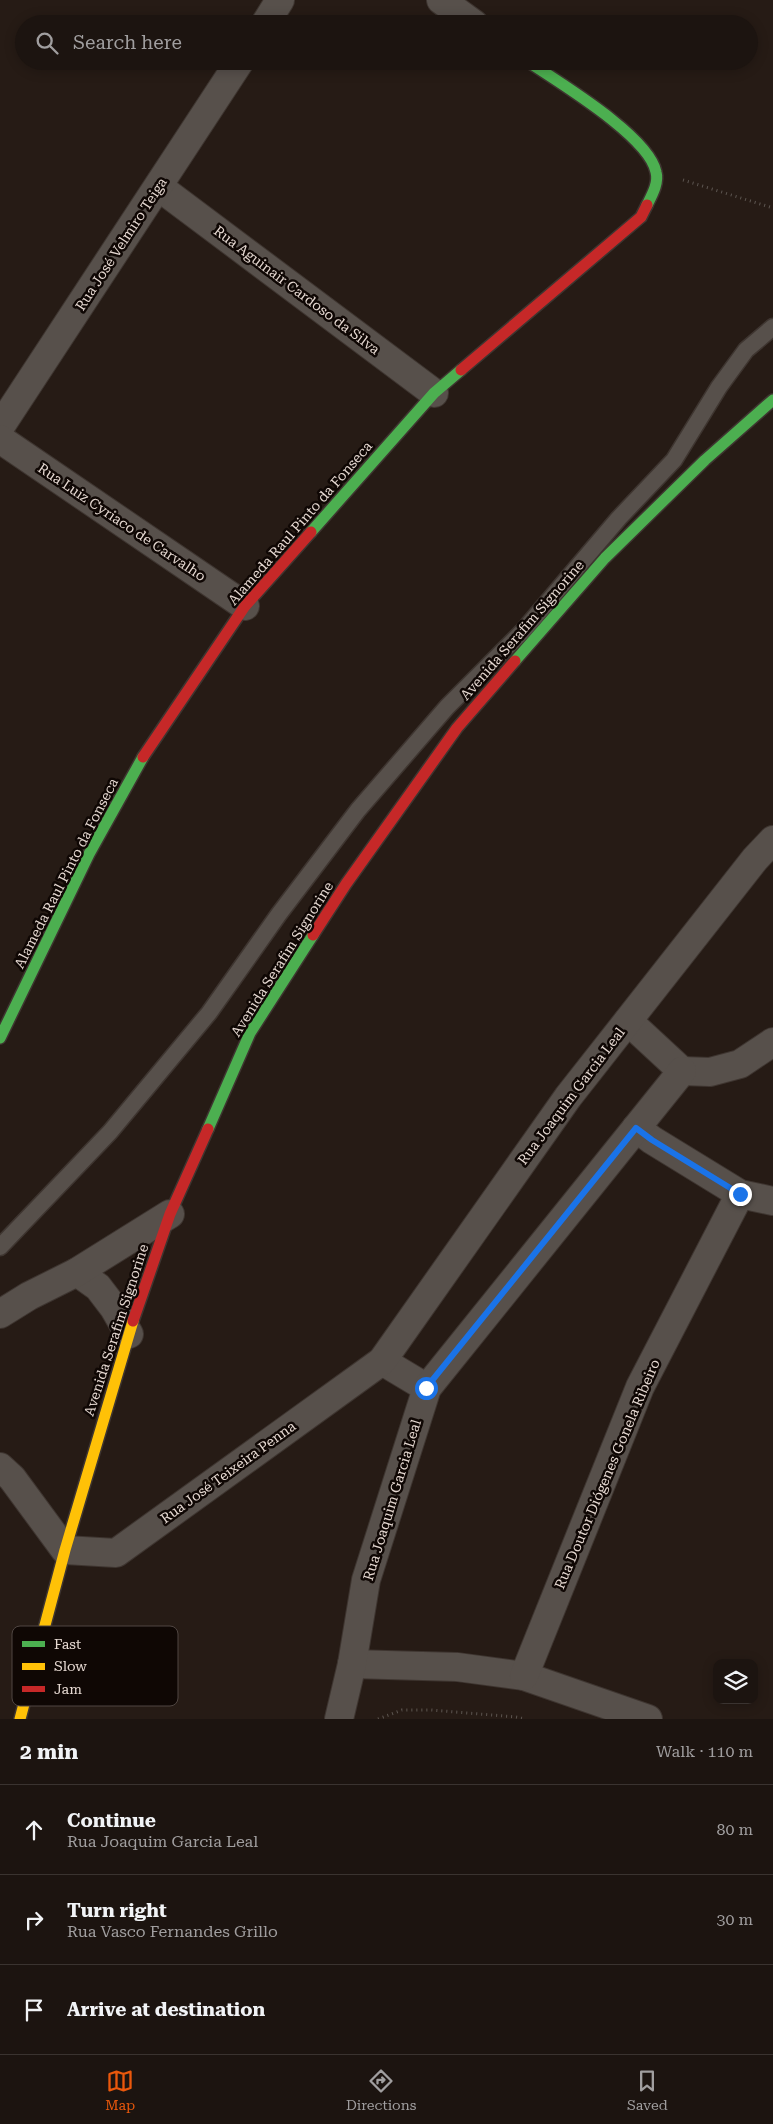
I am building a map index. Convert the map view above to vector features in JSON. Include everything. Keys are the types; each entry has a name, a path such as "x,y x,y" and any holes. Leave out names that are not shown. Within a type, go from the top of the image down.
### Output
{"street":[{"path":"271,15 280,0"},
{"path":"441,0 462,15"},
{"name":"Rua José Velmiro Teiga","path":"0,427 234,70"},
{"path":"540,70 627,132 644,148 656,171"},
{"name":"Alameda Raul Pinto da Fonseca","path":"2,1026 89,854 150,744 244,606 434,393 641,217 652,198 656,171"},
{"name":"Rua Aguinair Cardoso da Silva","path":"159,187 434,393"},
{"name":"Avenida Serafim Signorine","path":"45,1626 128,1334 170,1214 250,1033 346,884 457,728 605,558 705,460 773,400"},
{"name":"Rua Luiz Cyriaco de Carvalho","path":"0,439 244,606"},
{"name":"Rua Joaquim Garcia Leal","path":"382,1361 568,1097 755,860 773,840"},
{"path":"628,1021 682,1071 710,1072 740,1064 773,1042"},
{"name":"Rua Joaquim Garcia Leal","path":"339,1719 352,1664 366,1580 426,1388 682,1071"},
{"path":"636,1128 652,1140 740,1194 773,1201"},
{"name":"Rua Doutor Diógenes Gonela Ribeiro","path":"524,1676 640,1387 740,1194"},
{"path":"0,1314 29,1296 77,1272 170,1214"},
{"path":"77,1272 98,1287 114,1308 128,1334"},
{"path":"382,1361 426,1388"},
{"name":"Rua José Teixeira Penna","path":"66,1550 116,1553 382,1361"},
{"path":"0,1468 12,1478 66,1550"},
{"path":"352,1664 457,1667 524,1676 648,1719"},
{"name":"Avenida Serafim Signorine","path":"20,1719 24,1706"}],"lane":[{"path":"0,1247 110,1132 209,1013 279,914 358,810 447,707 523,631 618,518 674,460 718,387 740,357 773,327"}],"path":[{"path":"656,171 773,208"},
{"path":"378,1719 402,1710 431,1710 525,1719"}],"traffic: fast":[{"path":"541,70 580,96 620,127 637,142 650,158 657,180 647,205"},
{"path":"311,532 434,393 461,370"},
{"path":"515,661 605,558 705,460 773,400"},
{"path":"0,1038 89,854 143,757"},
{"path":"208,1129 250,1033 313,935"}],"traffic: slow":[{"path":"45,1626 65,1550 133,1321"},
{"path":"20,1719 23,1706"}],"traffic: jam":[{"path":"461,370 641,217 647,205"},
{"path":"143,757 245,606 311,532"},
{"path":"313,935 346,884 457,728 515,661"},
{"path":"133,1321 170,1214 208,1129"}],"route":[{"path":"426,1388 636,1128 652,1140 740,1194"}]}
